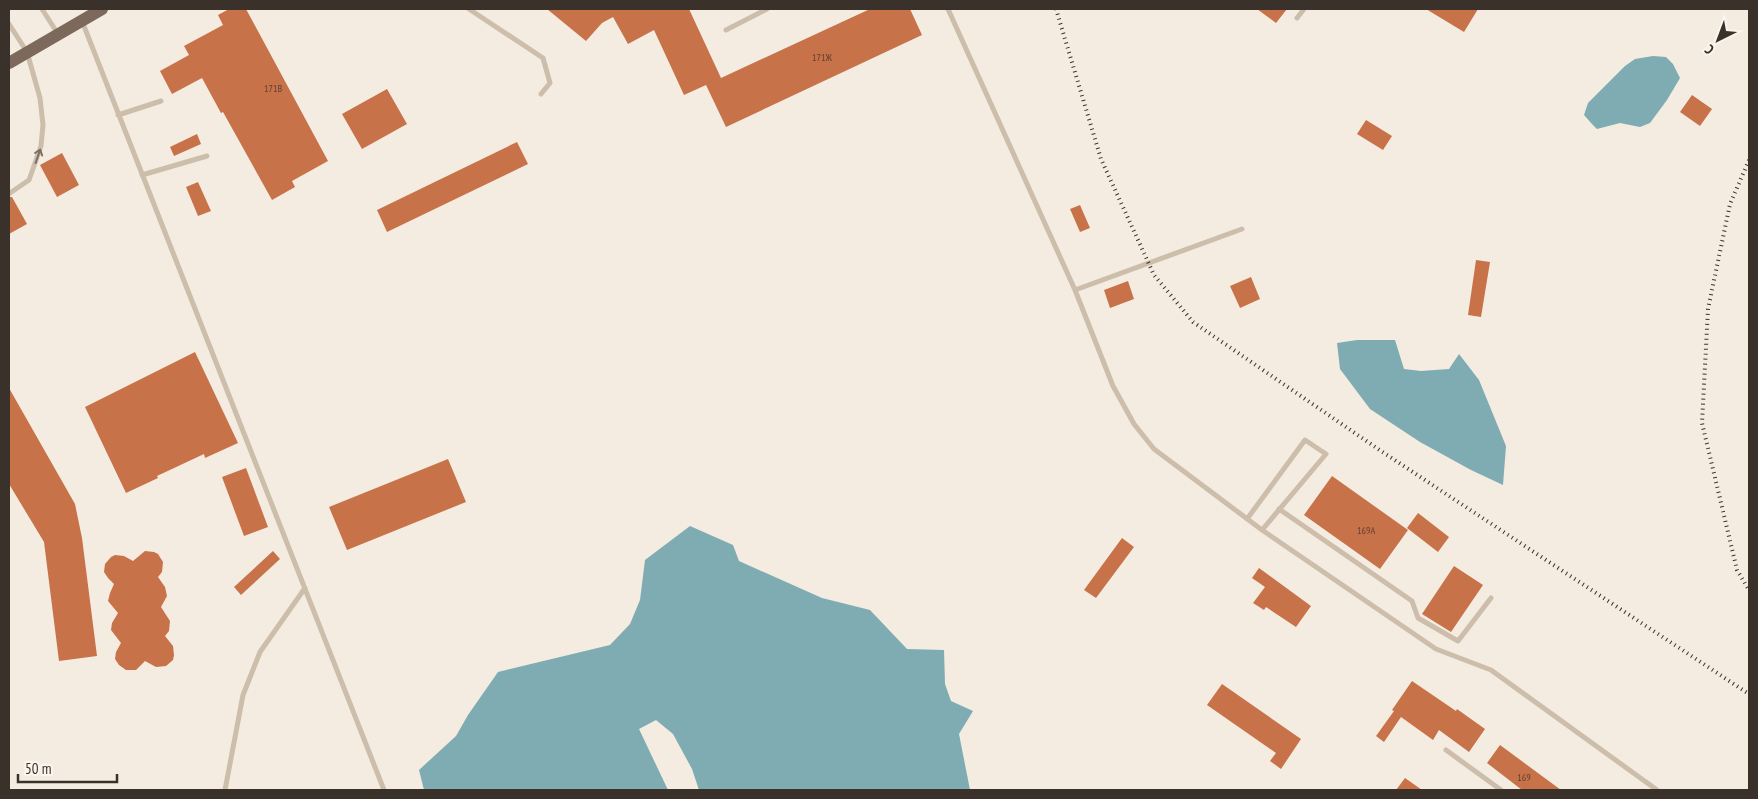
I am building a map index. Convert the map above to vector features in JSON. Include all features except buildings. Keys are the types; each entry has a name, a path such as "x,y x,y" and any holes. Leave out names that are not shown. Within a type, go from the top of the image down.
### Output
{"main road":[{"path":"9,62 102,9"}],"lane":[{"path":"42,9 58,34"},
{"path":"469,9 542,58 550,83 541,94"},
{"path":"726,30 767,9"},
{"path":"948,9 1075,290 1113,386 1134,424 1154,449 1262,530 1436,649 1491,670 1657,790"},
{"path":"1297,18 1304,9"},
{"path":"82,21 384,790"},
{"path":"9,24 27,52 40,98 43,125 41,146 29,180 10,193"},
{"path":"118,114 160,101"},
{"path":"142,174 207,156"},
{"path":"1075,290 1242,229"},
{"path":"1247,519 1305,440 1326,454 1262,530"},
{"path":"1279,509 1412,601 1418,618 1458,641 1491,598"},
{"path":"225,790 243,695 260,652 305,588"},
{"path":"1446,750 1500,790"}],"water":[{"path":"1653,56 1666,57 1673,64 1680,78 1650,123 1640,127 1620,123 1597,129 1584,115 1588,103 1625,66 1635,59"},
{"path":"1357,340 1395,340 1404,369 1421,371 1449,369 1459,354 1479,380 1506,446 1503,485 1420,442 1370,409 1340,369 1337,343"},
{"path":"690,526 733,545 739,561 822,598 870,610 907,649 944,650 945,684 951,701 973,711 959,734 970,790 699,790 692,769 673,734 656,720 639,729 668,790 424,790 419,770 456,736 498,672 610,645 630,624 640,600 645,560"}],"railway":[{"path":"1056,9 1101,159 1154,275 1193,322 1381,451 1749,694"},
{"path":"1749,160 1730,204 1708,309 1702,423 1737,570 1749,590"}]}
